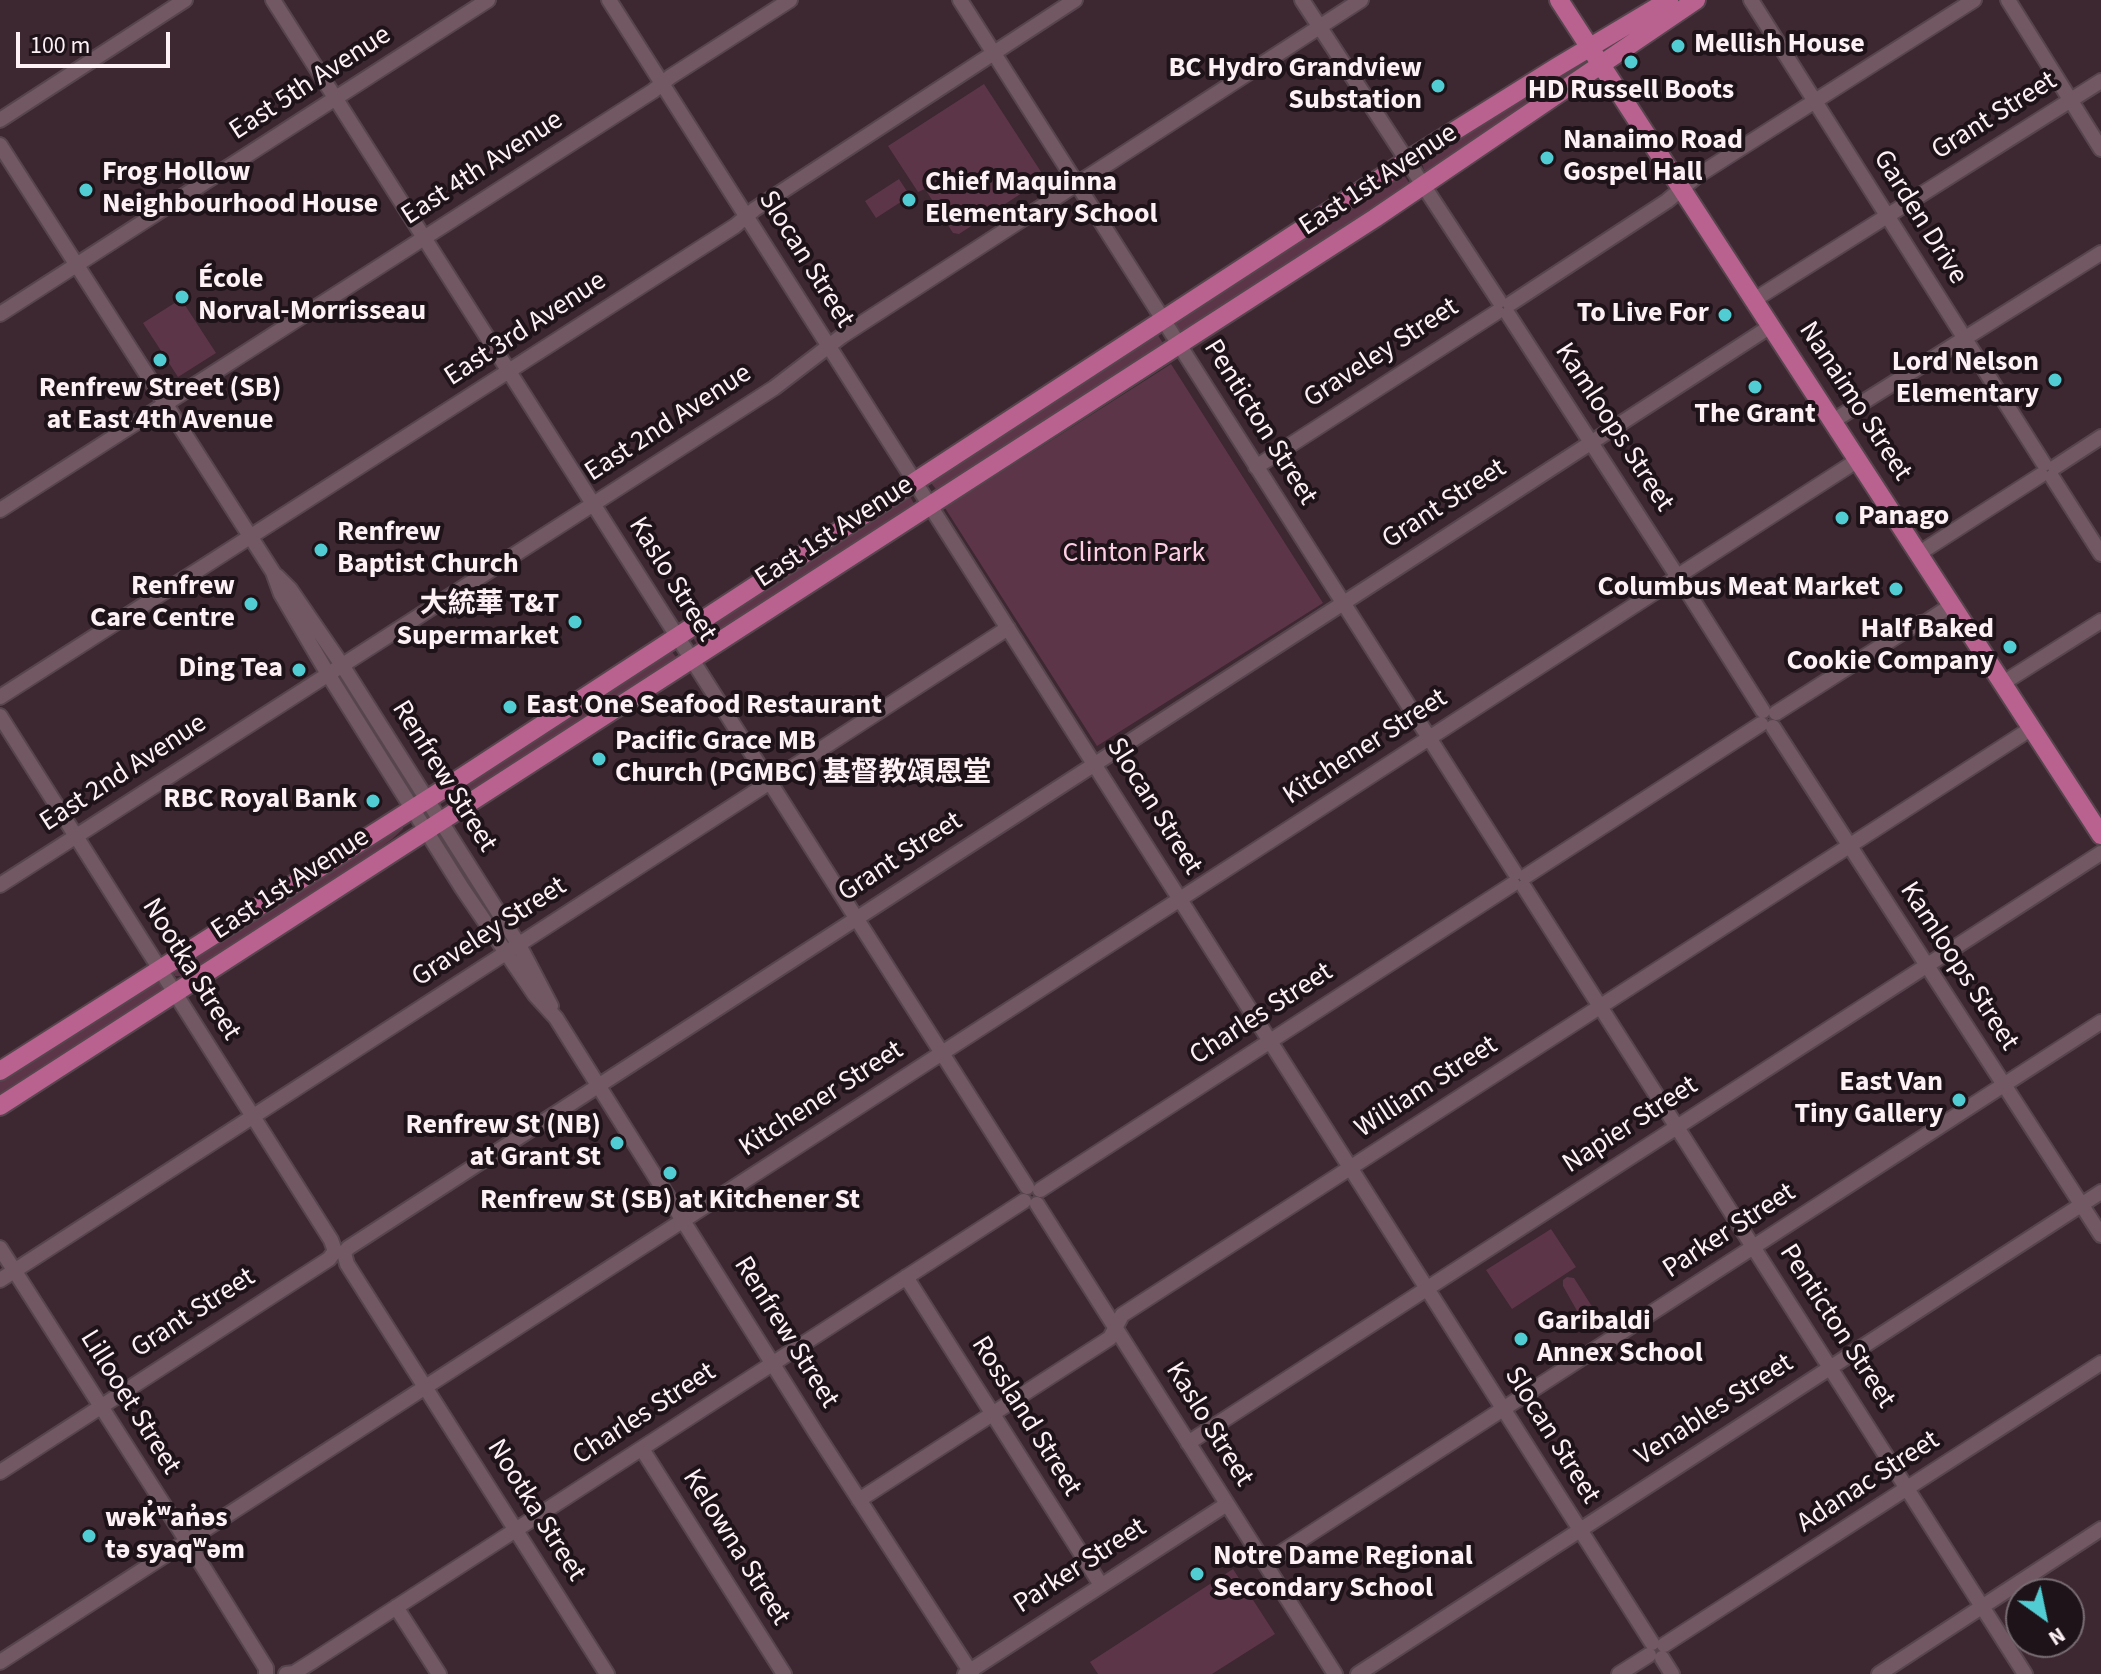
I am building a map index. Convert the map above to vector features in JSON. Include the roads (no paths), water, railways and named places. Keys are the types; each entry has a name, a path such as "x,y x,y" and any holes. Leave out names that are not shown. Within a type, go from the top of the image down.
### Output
{"main road":[{"name":"Nanaimo Street","path":"1559,0 2032,728 2094,811 2101,835"},
{"name":"East 1st Avenue","path":"0,1071 419,804 1408,160 1669,0"},
{"name":"East 1st Avenue","path":"0,1106 1425,184 1696,0"}],"street":[{"path":"0,120 185,0"},
{"name":"Kaslo Street","path":"273,0 1335,1674"},
{"name":"East 5th Avenue","path":"0,314 488,0"},
{"name":"Slocan Street","path":"609,0 1672,1674"},
{"name":"East 4th Avenue","path":"0,510 790,0"},
{"name":"Penticton Street","path":"960,0 2025,1674"},
{"name":"East 3rd Avenue","path":"0,697 509,371 1075,0"},
{"name":"Kamloops Street","path":"1302,0 1425,184 2101,1235"},
{"name":"East 2nd Avenue","path":"0,885 774,388 829,346 1361,0"},
{"name":"Garden Drive","path":"1751,0 2101,554"},
{"name":"Graveley Street","path":"1256,467 1503,308 1700,174 1974,0"},
{"path":"2008,0 2101,149"},
{"name":"Grant Street","path":"1754,300 2101,81"},
{"name":"Renfrew Street","path":"0,145 273,572 281,594 328,674 419,804 506,953 535,995 556,1018"},
{"path":"1833,421 2101,253"},
{"name":"Grant Street","path":"0,1472 1771,326"},
{"path":"1918,554 2101,437"},
{"name":"Kitchener Street","path":"0,1662 1858,460"},
{"name":"Renfrew Street","path":"273,572 290,589 342,665 419,804"},
{"name":"Charles Street","path":"286,1674 294,1674 1881,645 1952,605"},
{"path":"2003,683 2101,621"},
{"name":"Graveley Street","path":"0,1280 1008,628"},
{"name":"Nootka Street","path":"0,716 607,1674"},
{"name":"William Street","path":"859,1500 1110,1338 1122,1315 2032,728"},
{"name":"Renfrew Street","path":"433,826 519,945 544,989 556,1018 969,1673"},
{"name":"Napier Street","path":"1188,1443 2101,853"},
{"name":"Parker Street","path":"1265,1563 2101,1022"},
{"name":"Venables Street","path":"1358,1674 2101,1192"},
{"name":"Lillooet Street","path":"0,1248 270,1672"},
{"name":"Rossland Street","path":"906,1277 1101,1585"},
{"name":"Adanac Street","path":"1619,1674 2101,1363"},
{"name":"Kelowna Street","path":"642,1449 784,1674"},
{"name":"Parker Street","path":"969,1673 1227,1504"},
{"path":"1879,1674 2101,1529"},
{"path":"396,1607 439,1674"}],"place":[{"name":"Mellish House","path":"1678,46"},
{"name":"HD Russell Boots","path":"1631,62"},
{"name":"BC Hydro Grandview Substation","path":"1438,86"},
{"name":"Nanaimo Road Gospel Hall","path":"1547,158"},
{"name":"Frog Hollow Neighbourhood House","path":"86,190"},
{"name":"Chief Maquinna Elementary School","path":"909,200"},
{"name":"École Norval-Morrisseau","path":"182,297"},
{"name":"To Live For","path":"1725,315"},
{"name":"Renfrew Street (SB) at East 4th Avenue","path":"160,360"},
{"name":"Lord Nelson Elementary","path":"2055,380"},
{"name":"The Grant","path":"1755,387"},
{"name":"Panago","path":"1842,518"},
{"name":"Renfrew Baptist Church","path":"321,550"},
{"name":"Columbus Meat Market","path":"1896,589"},
{"name":"Renfrew Care Centre","path":"251,604"},
{"name":"大統華 T&T Supermarket","path":"575,622"},
{"name":"Half Baked Cookie Company","path":"2010,647"},
{"name":"Ding Tea","path":"299,670"},
{"name":"East One Seafood Restaurant","path":"510,707"},
{"name":"Pacific Grace MB Church (PGMBC) 基督教頌恩堂","path":"599,759"},
{"name":"RBC Royal Bank","path":"373,801"},
{"name":"East Van Tiny Gallery","path":"1959,1100"},
{"name":"Renfrew St (NB) at Grant St","path":"617,1143"},
{"name":"Renfrew St (SB) at Kitchener St","path":"670,1173"},
{"name":"Garibaldi Annex School","path":"1521,1339"},
{"name":"wək̓ʷan̓əs tə syaqʷəm","path":"89,1536"},
{"name":"Notre Dame Regional Secondary School","path":"1197,1574"}],"park label":[{"name":"Clinton Park","path":"1134,555"}]}
